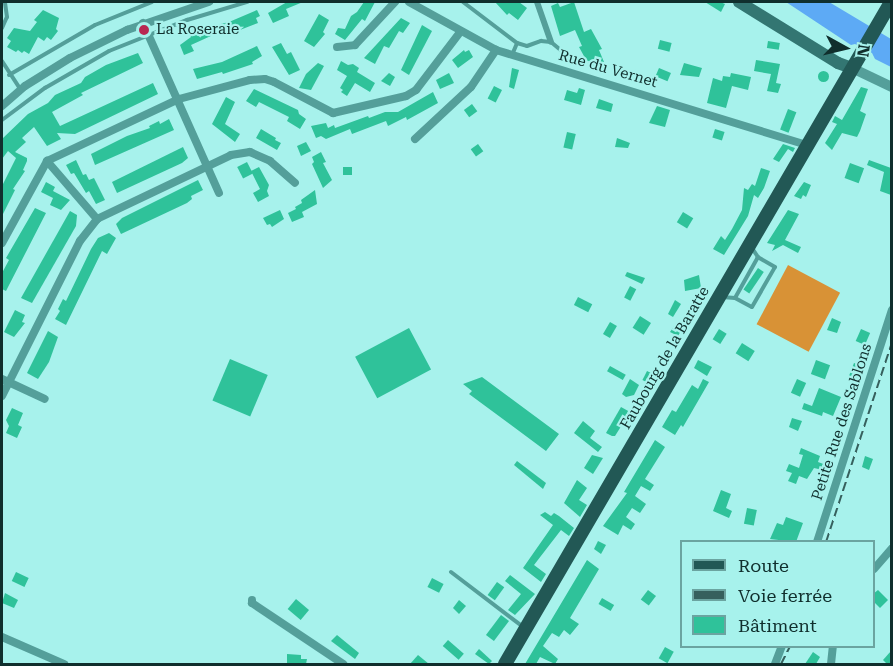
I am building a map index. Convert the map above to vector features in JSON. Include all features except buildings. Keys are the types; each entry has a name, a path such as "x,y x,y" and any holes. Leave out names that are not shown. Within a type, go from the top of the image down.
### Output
{"main road":[{"path":"739,2 838,63 855,63"},
{"name":"Faubourg de la Baratte","path":"505,664 887,8"}],"street":[{"path":"2,106 21,90 70,58 183,5 209,2"},
{"path":"337,47 355,45 395,2"},
{"name":"Rue du Vernet","path":"409,2 496,50 512,56 627,88 807,145"},
{"path":"537,2 551,42"},
{"path":"143,23 219,193"},
{"path":"2,243 46,161 178,99 250,80 265,79 333,113 406,96 416,90 461,31"},
{"path":"415,139 456,104 471,87 496,50"},
{"path":"855,63 891,87"},
{"path":"2,396 5,381 80,241 97,219 231,155 250,152 270,161 295,183"},
{"path":"46,161 97,219"},
{"name":"Petite Rue des Sablons","path":"818,540 891,310"},
{"path":"5,381 45,399"},
{"path":"875,567 891,548"},
{"path":"252,600 344,664"},
{"path":"2,637 64,664"},
{"path":"775,664 781,648"},
{"path":"831,664 833,648"}],"lane":[{"path":"2,28 7,17 5,2"},
{"path":"9,75 95,25 152,2"},
{"path":"2,120 45,88 81,66 148,34 247,2"},
{"path":"463,2 518,43 527,46 541,41 551,42 574,60"},
{"path":"512,56 518,43"},
{"path":"2,61 9,75 21,90"},
{"path":"720,297 735,298 752,307 775,267 758,257 749,242"},
{"path":"735,298 758,257"},
{"path":"451,572 526,629"}],"shaded area":[{"path":"788,265 840,293 809,352 757,324"}],"water":[{"path":"786,2 829,2 891,39 891,67 875,59 872,53 855,44 851,45"}],"railway":[{"path":"827,540 892,342"},
{"path":"781,664 789,648"}],"place":[{"name":"La Roseraie","path":"144,30"}]}
